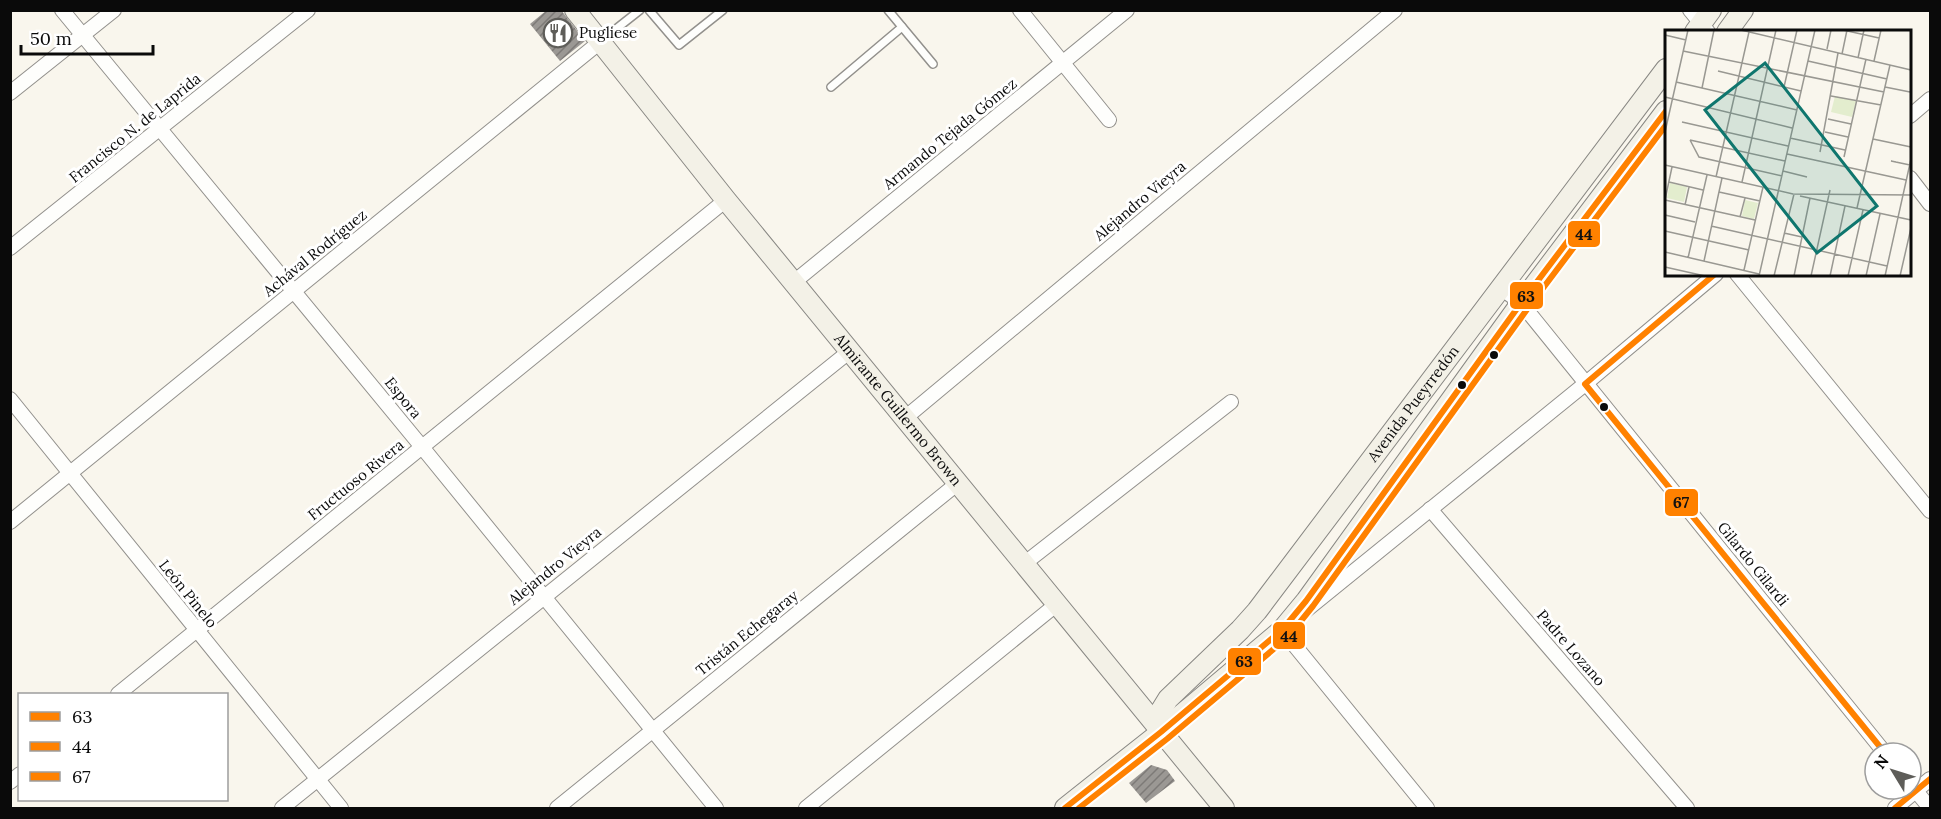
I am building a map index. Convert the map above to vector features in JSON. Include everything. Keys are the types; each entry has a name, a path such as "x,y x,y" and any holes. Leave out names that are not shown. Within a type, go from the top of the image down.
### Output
{"main road":[{"name":"Almirante Guillermo Brown","path":"575,10 726,200 1224,808"},
{"path":"1728,30 1743,10"},
{"name":"Avenida Pueyrredón","path":"1161,732 1160,712 1168,699 1257,611 1665,70"},
{"name":"Avenida Pueyrredón","path":"1065,808 1161,732 1282,630 1306,601 1521,303 1665,112"}],"street":[{"name":"Espora","path":"62,10 716,808"},
{"path":"10,93 114,10"},
{"name":"Francisco N. de Laprida","path":"10,248 308,10"},
{"path":"1020,10 1109,120"},
{"name":"Armando Tejada Gómez","path":"794,282 1127,10"},
{"name":"Alejandro Vieyra","path":"905,418 1395,10"},
{"name":"Achával Rodríguez","path":"10,522 600,42"},
{"path":"1911,115 1930,99"},
{"path":"1911,179 1930,204"},
{"name":"Fructuoso Rivera","path":"119,693 726,200"},
{"path":"1427,808 1282,630 1585,384 1714,276"},
{"path":"1739,276 1930,511"},
{"name":"Gilardo Gilardi","path":"1501,288 1521,303 1875,741"},
{"name":"Alejandro Vieyra","path":"282,808 850,351"},
{"name":"León Pinelo","path":"10,399 342,808"},
{"path":"1025,563 1231,402"},
{"name":"Tristán Echegaray","path":"557,808 958,483"},
{"name":"Padre Lozano","path":"1430,509 1687,808"},
{"path":"806,808 1057,604"}],"lane":[{"name":"Achával Rodríguez","path":"600,42 640,10"},
{"path":"649,10 679,45 723,10"},
{"path":"888,10 933,64"},
{"path":"831,87 902,27"}],"building":[{"name":"Pugliese","path":"547,10 561,10 585,41 560,61 530,24"},
{"path":"1151,765 1167,770 1175,781 1146,803 1129,783"}],"transit line":[{"name":"63","path":"1065,808 1161,732 1282,630 1306,601 1521,303 1665,112"},
{"name":"44","path":"1079,808 1167,739 1288,637 1313,606 1528,308 1665,126"},
{"name":"67","path":"1713,276 1585,384 1875,741"},
{"name":"67","path":"1895,808 1930,779"}],"place":[{"name":"Pugliese","path":"558,33"}]}
